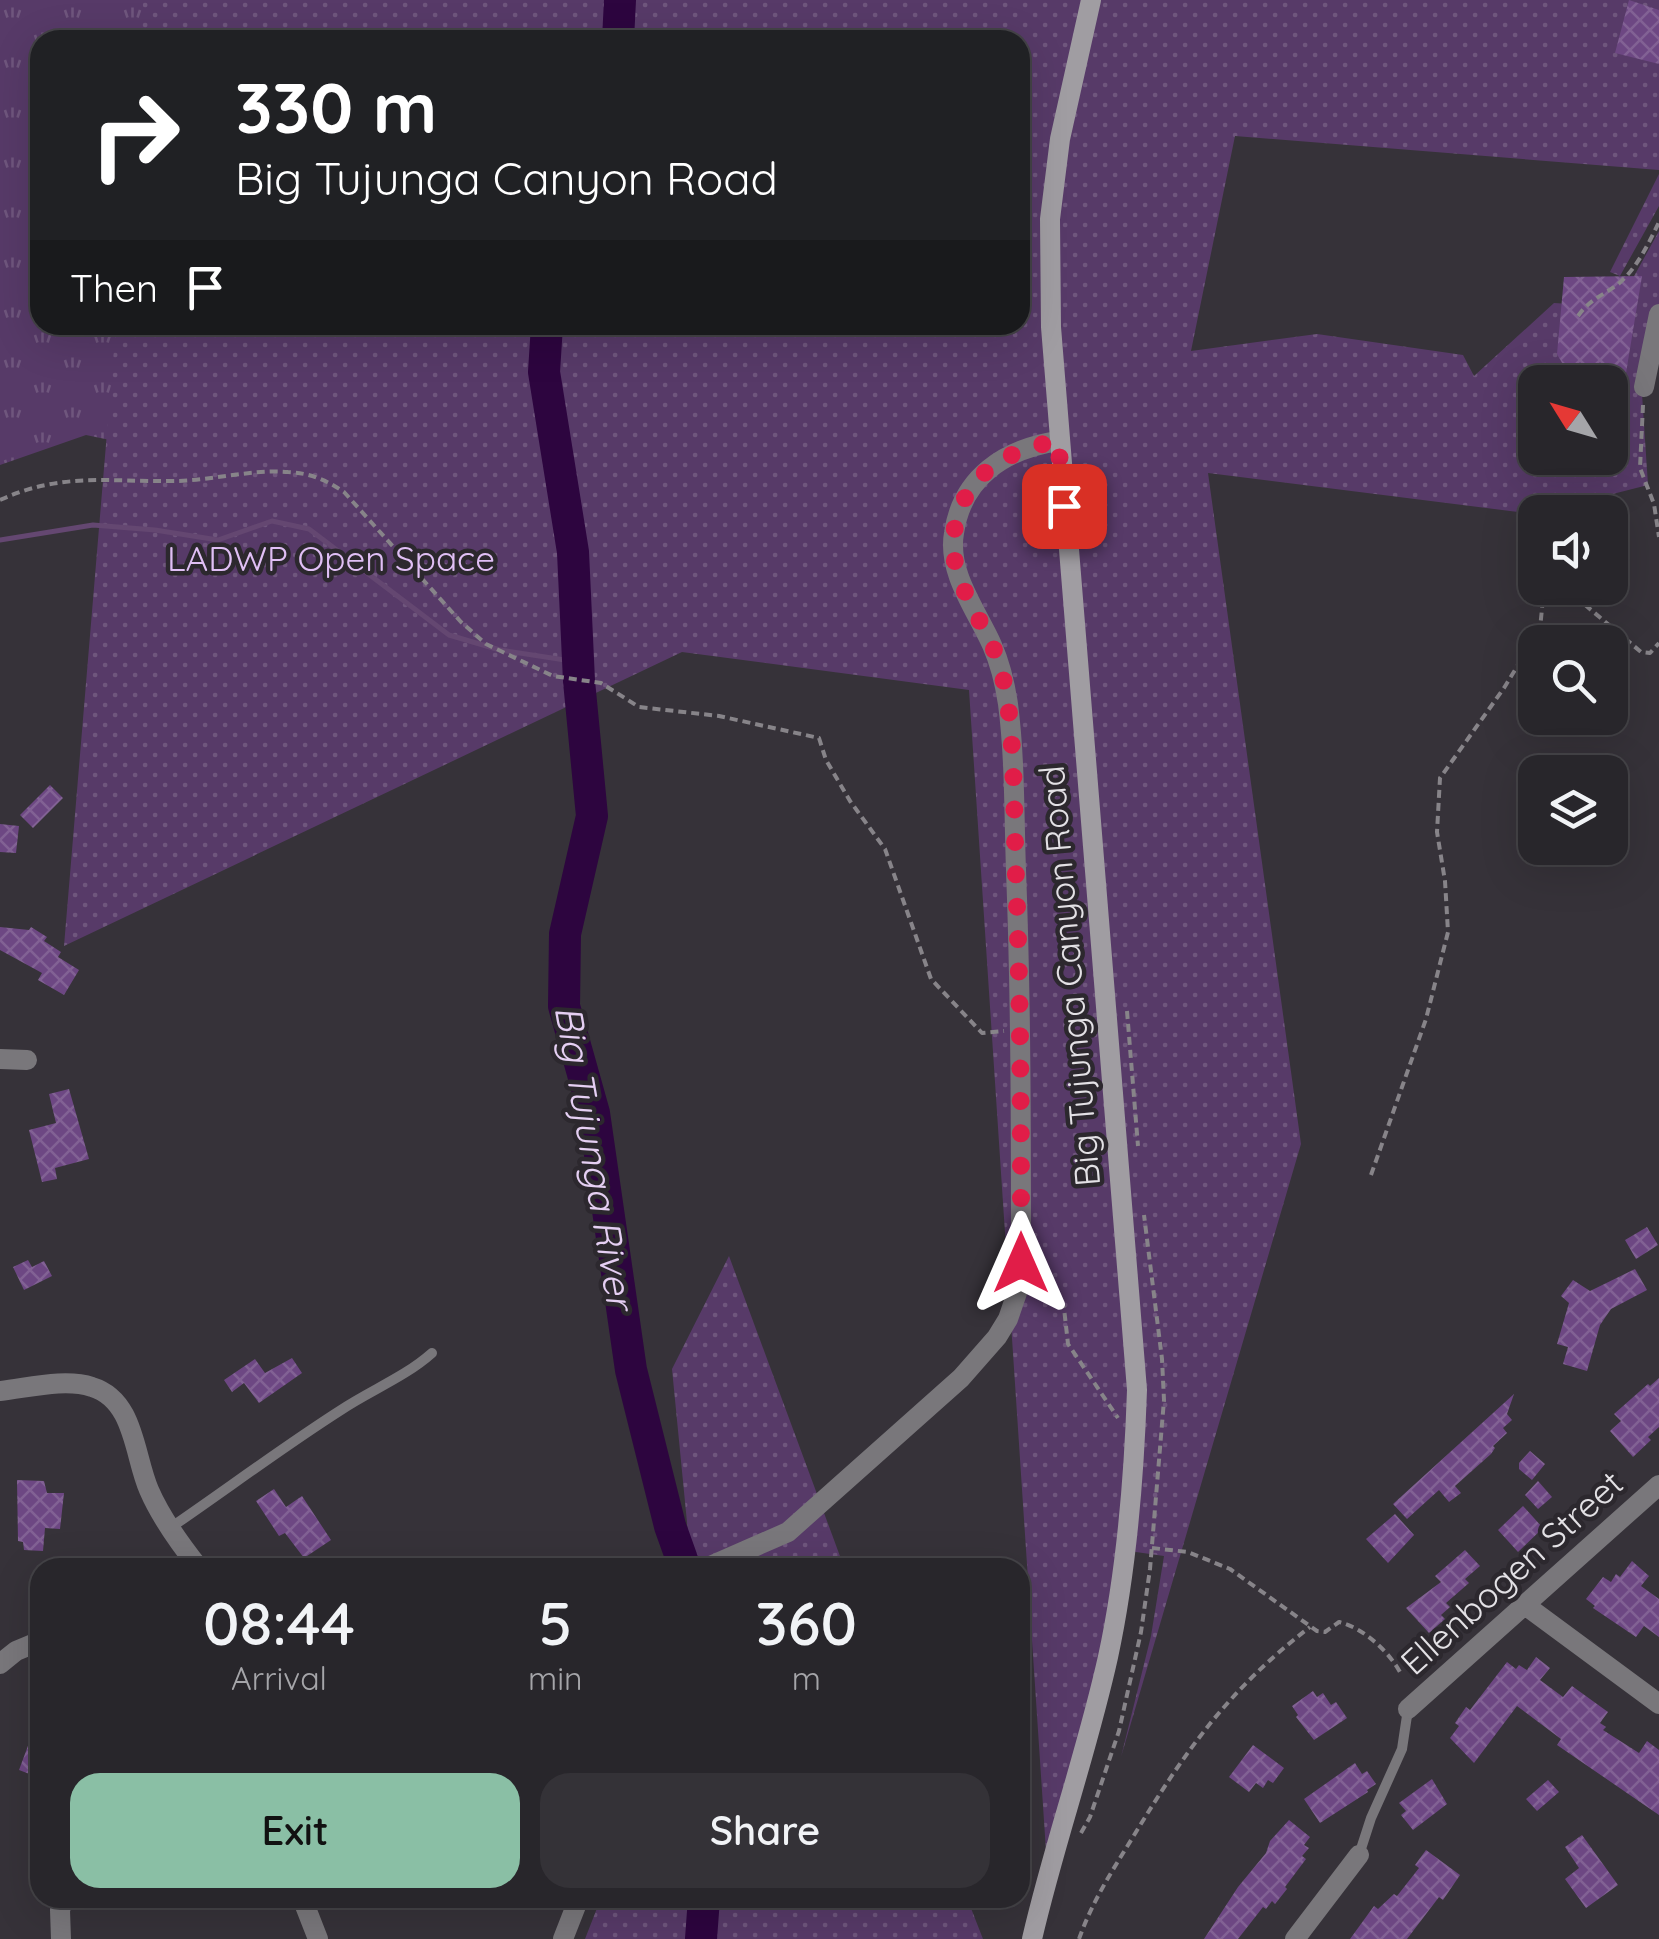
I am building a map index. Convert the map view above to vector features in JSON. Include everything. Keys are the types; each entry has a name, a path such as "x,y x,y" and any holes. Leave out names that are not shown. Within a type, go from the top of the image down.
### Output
{"street":[{"name":"Big Tujunga Canyon Road","path":"1032,1939 1108,1658 1121,1586 1135,1442 1136,1390 1051,327 1050,218 1060,139 1091,0"},
{"path":"1644,386 1659,314"},
{"path":"726,1558 788,1532 961,1378 997,1337 1008,1319 1021,1281 1022,1030 1008,704 993,647 962,584 953,536 967,492 982,473 1018,451 1058,441"},
{"path":"0,1060 27,1060"},
{"path":"0,1390 80,1384 108,1395 121,1409 133,1434 138,1463 150,1494 192,1558"},
{"name":"Ellenbogen Street","path":"1408,1709 1659,1485"},
{"path":"1526,1605 1659,1704"},
{"path":"0,1664 30,1645"},
{"path":"1295,1939 1359,1855"},
{"path":"61,1908 62,1939"},
{"path":"306,1908 318,1939"},
{"path":"563,1939 575,1908"}],"lane":[{"path":"170,1528 313,1428 416,1367 432,1353"},
{"path":"1359,1855 1402,1748 1408,1709"}],"path":[{"path":"1578,316 1587,303 1629,272 1659,222"},
{"path":"1644,386 1640,468 1654,504 1659,537"},
{"path":"0,500 32,485 104,478 174,482 286,471 322,477 344,492 461,622 486,644 553,676 600,683 640,707 719,716 818,738 850,802 885,849 932,979 982,1033 1022,1030"},
{"path":"1370,1175 1426,1019 1448,932 1437,832 1440,778 1540,629 1542,605"},
{"path":"1584,605 1640,652 1650,653 1659,643"},
{"path":"1021,1238 1039,1252 1054,1282 1064,1308 1068,1344 1135,1442"},
{"path":"1151,1548 1188,1552 1230,1569 1310,1627 1325,1632 1339,1622 1347,1624 1386,1652 1402,1676"},
{"path":"1078,1939 1090,1907 1179,1760 1232,1696 1271,1657 1310,1627"}],"green space":[{"path":"0,0 559,0 552,30 30,30 30,335 459,335 215,462 86,435 0,465"},
{"name":"LADWP Open Space","path":"143,0 615,0 622,8 625,0 1659,0 1659,170 1235,136 1191,351 1317,334 1463,355 1474,376 1554,303 1617,307 1659,231 1659,314 1642,394 1648,485 1609,495 1518,495 1518,512 1208,473 1301,1144 1121,1757 1151,1636 1164,1556 1129,1551 1048,1881 1030,1558 1027,1558 969,690 682,652 64,946 115,335 1030,335 1030,30 141,30"},
{"path":"1659,174 1659,206 1620,276 1610,272"},
{"path":"729,1256 841,1558 691,1558 672,1369"},
{"path":"597,1908 971,1908 983,1939 585,1939"}],"building":[{"path":"1629,0 1659,10 1659,64 1615,53"},
{"path":"1642,276 1627,365 1563,365 1557,354 1564,277"},
{"path":"50,785 63,798 33,828 20,815"},
{"path":"0,824 19,826 16,853 0,852"},
{"path":"0,927 31,927 61,952 58,957 79,970 64,995 38,980 42,973 0,950"},
{"path":"69,1089 89,1159 55,1168 57,1179 42,1182 29,1130 56,1123 49,1094"},
{"path":"1647,1227 1658,1245 1636,1259 1625,1240"},
{"path":"28,1260 32,1267 44,1261 52,1276 24,1290 13,1267"},
{"path":"1635,1269 1647,1290 1611,1309 1600,1325 1587,1371 1563,1364 1568,1347 1557,1344 1569,1303 1561,1296 1573,1280 1590,1291"},
{"path":"292,1358 302,1373 259,1403 244,1383 232,1392 224,1380 255,1359 265,1373"},
{"path":"1659,1378 1659,1427 1633,1457 1610,1431 1621,1421 1614,1414"},
{"path":"1514,1394 1507,1414 1512,1420 1503,1428 1507,1433 1493,1446 1491,1454 1455,1486 1461,1493 1449,1502 1439,1490 1407,1519 1393,1504"},
{"path":"1530,1451 1545,1464 1532,1480 1519,1469 1519,1463"},
{"path":"17,1480 44,1481 47,1493 64,1493 60,1529 45,1528 43,1551 24,1550 23,1542 18,1541"},
{"path":"1538,1481 1552,1497 1538,1509 1525,1495"},
{"path":"274,1489 286,1507 302,1496 331,1540 304,1558 285,1533 279,1536 256,1501"},
{"path":"1523,1506 1543,1528 1518,1552 1498,1530"},
{"path":"1395,1514 1414,1535 1388,1563 1366,1539"},
{"path":"1465,1550 1480,1566 1465,1579 1469,1583 1446,1603 1450,1607 1441,1615 1445,1619 1429,1633 1406,1608 1441,1582 1435,1576"},
{"path":"1632,1561 1649,1576 1641,1586 1659,1599 1659,1637 1644,1626 1636,1637 1586,1599 1603,1577 1611,1582"},
{"path":"1536,1657 1550,1668 1540,1680 1563,1697 1572,1686 1608,1712 1600,1723 1606,1727 1603,1730 1639,1753 1647,1741 1659,1750 1659,1815 1557,1745 1561,1739 1517,1706 1474,1763 1450,1738 1466,1707 1470,1710 1507,1662 1516,1669 1519,1665 1527,1670"},
{"path":"1313,1691 1317,1697 1323,1693 1331,1705 1336,1702 1347,1718 1314,1740 1292,1706"},
{"path":"29,1743 30,1743 30,1774 19,1770"},
{"path":"1253,1745 1284,1768 1273,1783 1268,1780 1263,1788 1256,1783 1249,1792 1229,1777"},
{"path":"1355,1763 1376,1784 1320,1823 1304,1799"},
{"path":"1432,1779 1447,1804 1413,1830 1401,1815 1406,1811 1399,1803"},
{"path":"1548,1780 1559,1792 1537,1811 1526,1799"},
{"path":"1289,1820 1310,1837 1304,1845 1309,1848 1302,1856 1306,1859 1287,1889 1275,1904 1272,1901 1266,1909 1263,1907 1238,1939 1204,1939 1266,1853 1270,1841"},
{"path":"1582,1835 1618,1885 1586,1908 1565,1879 1579,1868 1565,1847"},
{"path":"1426,1850 1460,1875 1443,1900 1439,1897 1407,1939 1350,1939 1374,1906 1378,1909 1394,1894 1397,1896 1419,1868 1415,1865"}],"waterway":[{"name":"Big Tujunga River","path":"618,30 620,0"},
{"name":"Big Tujunga River","path":"546,335 544,372 573,552 579,681 592,816 565,934 564,1006 594,1113 631,1370 681,1558"},
{"path":"0,540 93,525 218,540 272,521 309,529 449,635 500,650 578,662"},
{"name":"Big Tujunga River","path":"701,1939 703,1908"}],"route":[{"path":"1021,1263 1022,1030 1008,704 993,647 962,584 953,536 967,492 982,473 1000,460 1039,444 1058,441 1064,506"}]}
